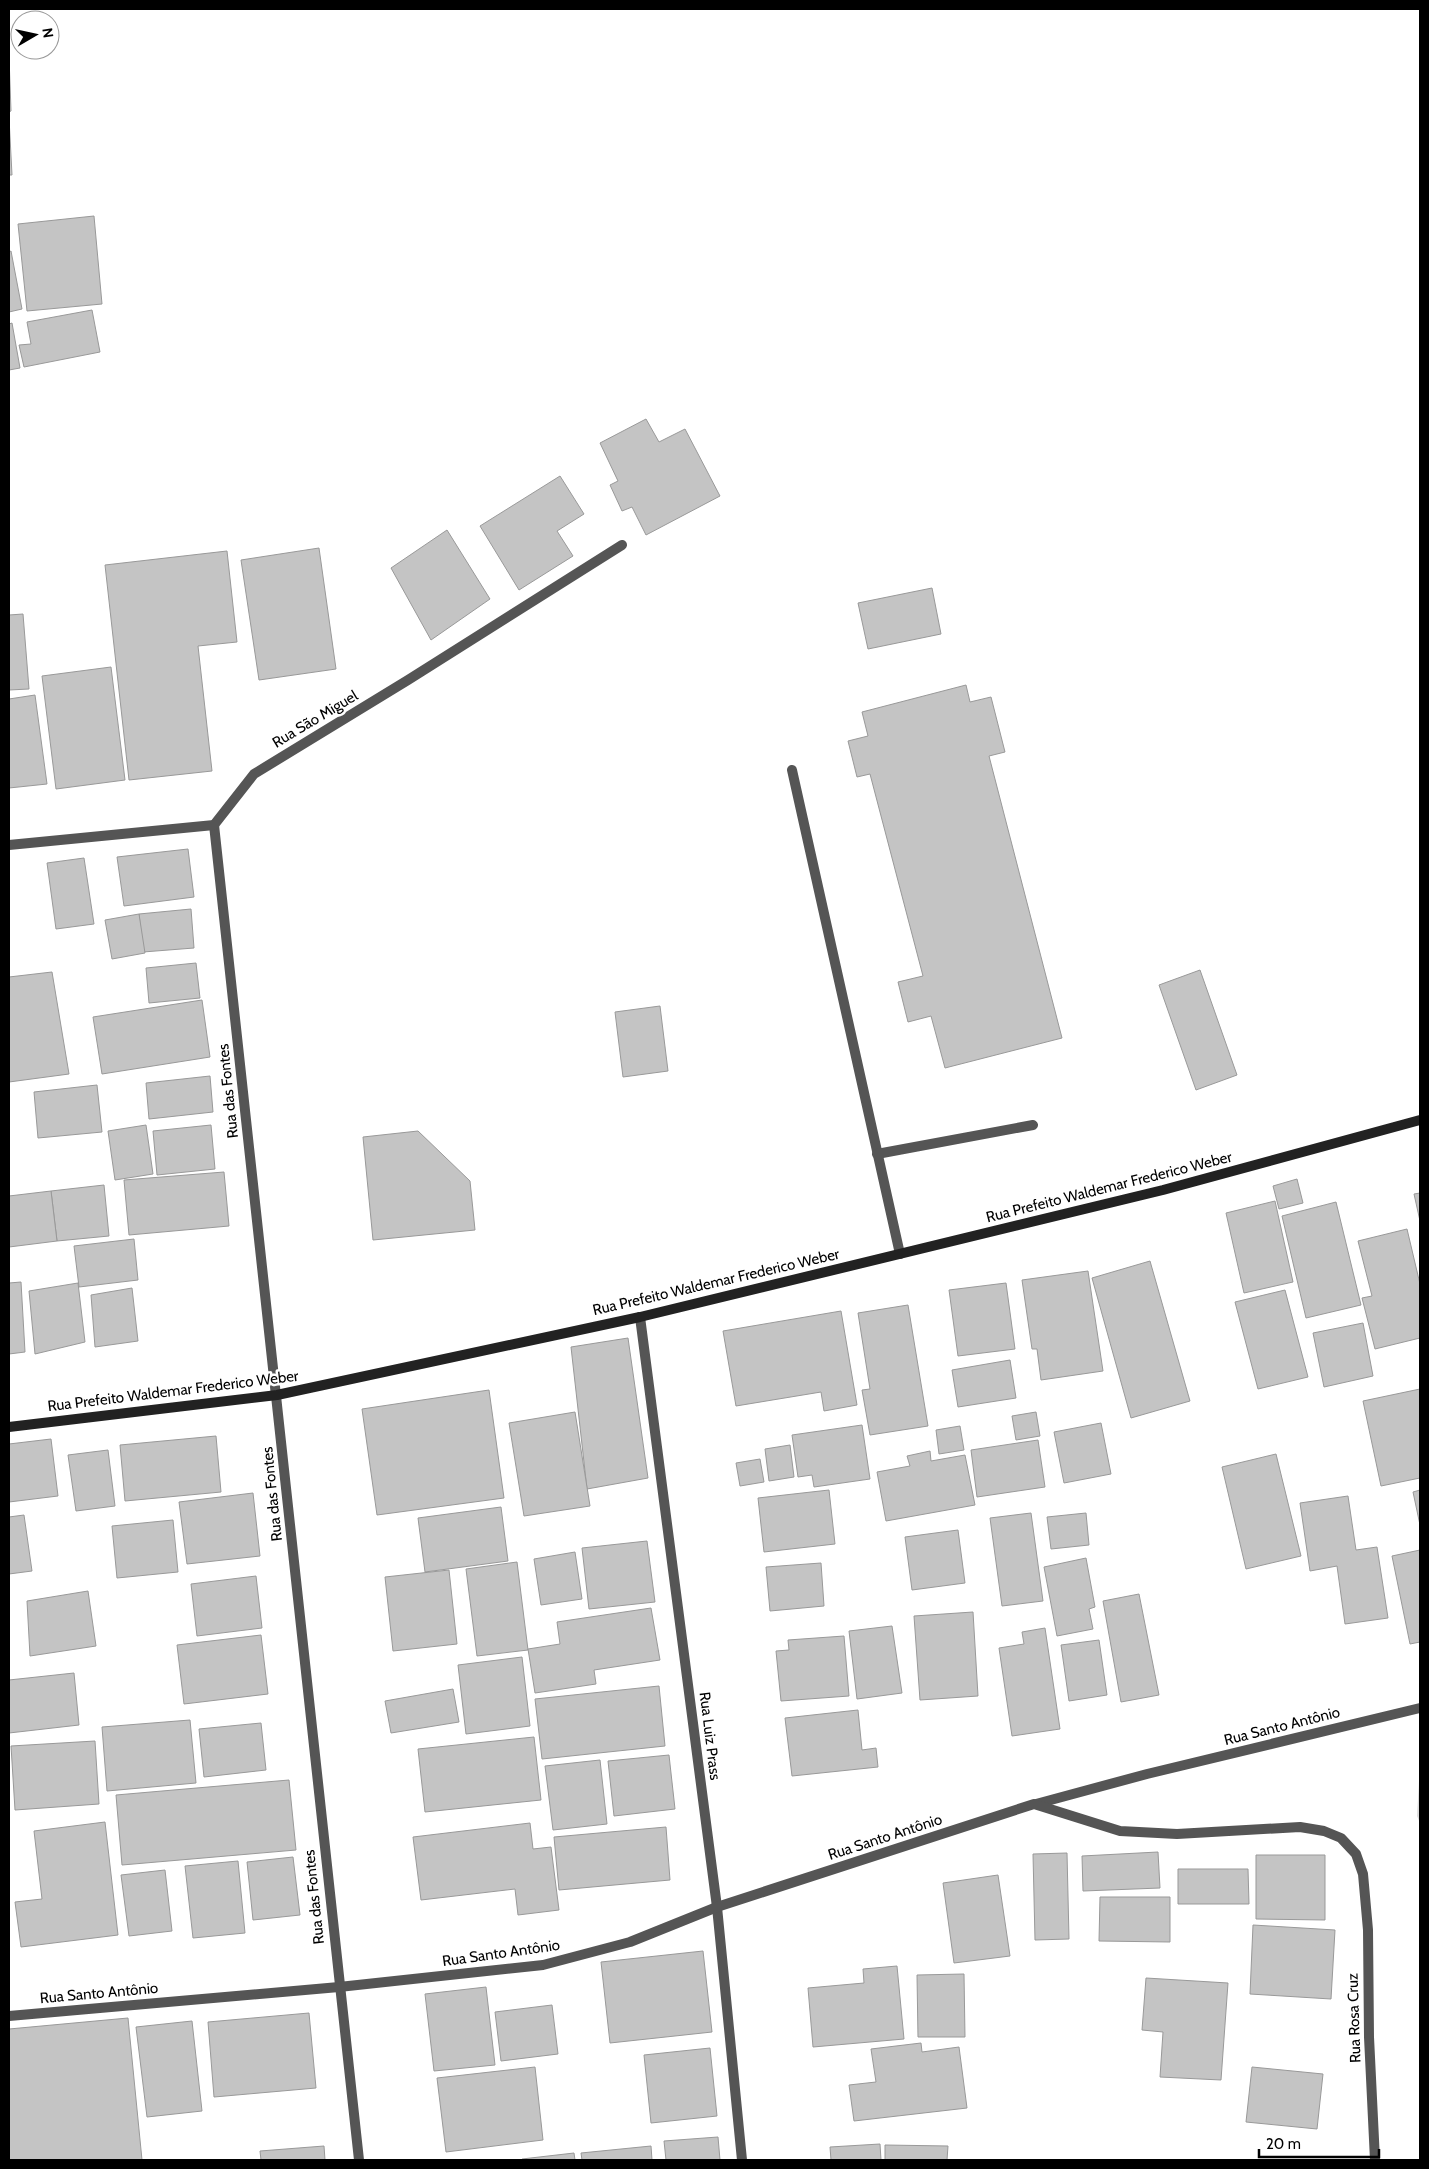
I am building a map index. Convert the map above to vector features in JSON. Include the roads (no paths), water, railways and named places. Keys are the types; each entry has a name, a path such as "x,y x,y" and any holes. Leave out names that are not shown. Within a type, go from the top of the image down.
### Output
{"street":[{"name":"Rua São Miguel","path":"214,824 254,774 408,680 622,545"},
{"path":"792,770 900,1254"},
{"path":"9,845 214,824"},
{"name":"Rua das Fontes","path":"214,824 359,2160"},
{"name":"Rua Prefeito Waldemar Frederico Weber","path":"9,1427 277,1395 640,1317 1163,1190 1420,1120"},
{"path":"877,1154 1033,1125"},
{"name":"Rua Luiz Prass","path":"640,1317 716,1908 742,2160"},
{"name":"Rua Santo Antônio","path":"9,2016 339,1987 543,1965 630,1942 716,1908 1034,1804 1147,1774 1420,1708"},
{"name":"Rua Rosa Cruz","path":"1034,1804 1120,1831 1177,1834 1300,1827 1324,1831 1341,1838 1356,1854 1363,1874 1368,1930 1368,2037 1375,2160"}]}
